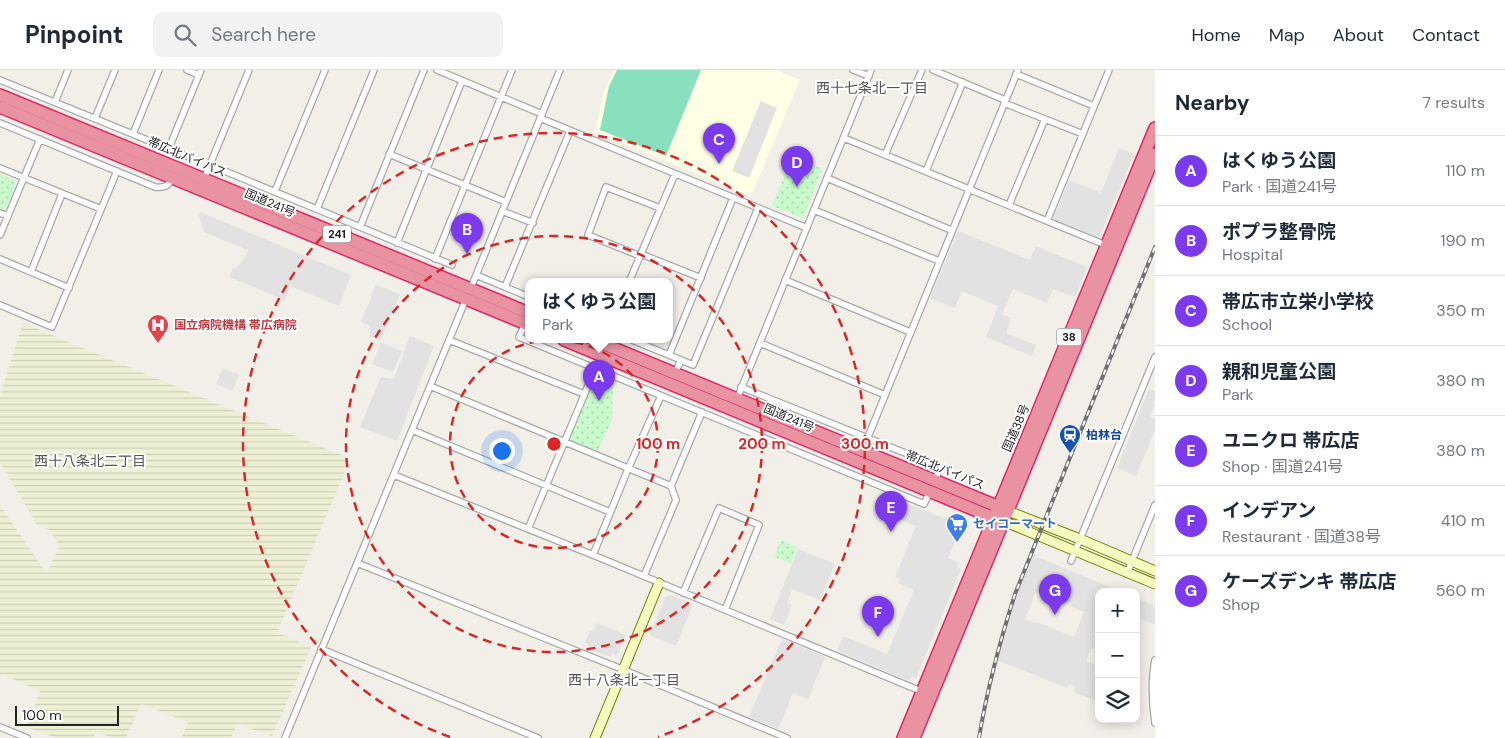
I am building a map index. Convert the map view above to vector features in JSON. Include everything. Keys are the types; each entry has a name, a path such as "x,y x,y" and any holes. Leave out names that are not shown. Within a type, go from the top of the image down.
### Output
{"highway":[{"name":"帯広北バイパス","path":"0,95 144,154 202,184 414,266 468,294"},
{"name":"国道241号","path":"0,107 173,178 202,184 468,294 525,320"},
{"name":"国道38号","path":"903,738 927,693 1111,248 1155,128"},
{"name":"国道38号","path":"1111,248 1155,154"},
{"name":"国道241号","path":"572,343 735,404 1001,514"},
{"path":"601,343 675,373 735,404"},
{"name":"国道38号","path":"914,738 927,693"}],"main road":[{"path":"1001,514 1080,539 1155,571"},
{"path":"1001,514 1075,551 1155,584"},
{"path":"595,738 660,583"}],"street":[{"path":"55,102 68,70"},
{"path":"95,118 115,70"},
{"path":"133,134 159,70"},
{"path":"169,148 200,73 186,70"},
{"path":"202,184 249,70"},
{"path":"275,191 325,70"},
{"path":"317,209 374,70"},
{"path":"360,227 424,70"},
{"path":"437,70 501,97 570,131 807,228"},
{"path":"435,259 512,70"},
{"path":"287,737 560,70"},
{"path":"727,423 870,73 853,70"},
{"path":"885,155 922,70"},
{"path":"933,70 1082,134"},
{"path":"1047,221 1109,70"},
{"path":"868,437 1017,72 1094,106"},
{"path":"0,80 189,156"},
{"path":"397,243 462,81"},
{"path":"926,171 963,82"},
{"path":"1008,205 1045,119"},
{"path":"0,123 155,187 162,188 168,185 173,178"},
{"path":"506,287 570,131"},
{"path":"844,138 1111,248"},
{"path":"0,235 40,139"},
{"path":"144,154 149,141"},
{"path":"390,154 506,202"},
{"path":"210,165 452,265"},
{"path":"0,168 101,209"},
{"path":"0,305 52,327 117,171"},
{"path":"631,278 675,174"},
{"path":"827,178 952,230"},
{"path":"660,208 606,187 588,235 701,278"},
{"path":"30,272 62,194"},
{"path":"669,355 734,198"},
{"path":"639,343 693,365 758,208"},
{"path":"814,210 939,261"},
{"path":"502,211 533,223"},
{"path":"0,213 8,216"},
{"path":"414,266 419,252"},
{"path":"0,259 69,288"},
{"path":"476,275 525,295"},
{"path":"785,280 910,332"},
{"path":"525,326 519,337 525,340"},
{"path":"449,340 584,394"},
{"path":"533,343 924,504 940,467 741,387"},
{"path":"760,343 885,395"},
{"path":"1071,561 1153,368 1155,357"},
{"path":"675,373 681,360"},
{"path":"528,529 595,369"},
{"path":"430,386 671,486"},
{"path":"593,556 660,396"},
{"path":"644,576 676,500 671,486 702,412"},
{"path":"412,430 610,512"},
{"path":"394,474 927,693"},
{"path":"1127,573 1155,505"},
{"path":"683,593 719,508 759,525 725,610"},
{"path":"357,563 624,670 787,738"},
{"path":"322,649 538,738"},
{"path":"1155,660 1152,673 1152,703 1155,723"},
{"path":"0,727 27,738"}],"shaded area":[{"path":"614,70 776,70 800,80 751,196 595,132 604,91"},
{"path":"761,101 777,108 749,178 732,171"},
{"path":"1119,148 1134,154 1099,238 1053,219 1069,180 1101,193"},
{"path":"200,212 351,275 339,306 290,286 285,300 229,277 233,268 237,267 245,258 248,250 204,232 199,216"},
{"path":"958,231 1030,260 1036,246 1087,267 1075,297 1053,289 1047,303 1013,289 1002,314 1011,318 1006,333 1036,345 1032,356 986,337 998,306 962,291 955,308 930,298"},
{"path":"376,285 400,294 381,340 370,336 370,326 361,322"},
{"path":"23,323 346,457 346,469 277,633 311,647 272,736 237,724 231,738 181,738 188,722 141,704 126,738 113,738 96,732 93,738 55,738 27,727 40,691 2,674 0,677 0,505 42,567 48,570 60,546 49,530 37,525 0,462 0,395"},
{"path":"410,336 434,346 397,441 360,427 381,377 394,379"},
{"path":"381,342 402,351 393,372 372,364"},
{"path":"223,368 239,375 232,391 216,384"},
{"path":"1149,389 1155,391 1153,403 1155,404 1150,417 1155,419 1155,430 1136,476 1117,468"},
{"path":"884,494 956,523 954,528 959,531 948,558 959,563 957,567 961,569 916,678 912,676 910,681 837,651 843,636 887,654 914,590 898,583 900,579 895,577 916,526 878,510"},
{"path":"798,549 835,564 820,600 792,589 787,603 792,605 784,625 770,619"},
{"path":"1033,555 1112,588 1095,588 1095,650 1091,648 1086,661 1095,664 1095,700 1074,692 1075,686 1069,684 1067,688 997,660 1010,612","holes":["1036,592 1058,601 1059,598 1071,603 1070,606 1084,612 1074,637 1025,619"]},
{"path":"670,595 693,604 676,646 650,635 665,597"},
{"path":"1140,600 1155,606 1155,625 1140,619"},
{"path":"597,623 626,635 617,655 612,653 611,657 587,648 588,644 585,642 590,631 593,632"},
{"path":"782,639 825,657 808,699 793,693 778,729 749,717"}],"green space":[{"path":"617,70 701,70 666,156 600,130 609,86"},
{"path":"792,157 822,169 803,218 772,206"},
{"path":"0,174 13,180 16,184 6,208 1,210 0,209"},
{"path":"596,375 613,383 612,419 597,453 568,440"},
{"path":"781,540 797,547 791,563 774,557"}],"railway":[{"path":"979,738 994,665 1015,594 1155,247"}],"place":[{"name":"帯広市立栄小学校","path":"719,164"},
{"name":"親和児童公園","path":"797,187"},
{"name":"ポプラ整骨院","path":"467,254"},
{"name":"国立病院機構 帯広病院","path":"158,344"},
{"name":"はくゆう公園","path":"599,401"},
{"name":"柏林台","path":"1070,454"},
{"name":"ユニクロ 帯広店","path":"891,532"},
{"name":"セイコーマート","path":"957,543"},
{"name":"ケーズデンキ 帯広店","path":"1055,615"},
{"name":"インデアン","path":"878,637"}],"district":[{"name":"西十七条北一丁目","path":"872,88"},
{"name":"西十八条北二丁目","path":"90,461"},
{"name":"西十八条北一丁目","path":"624,680"}]}
